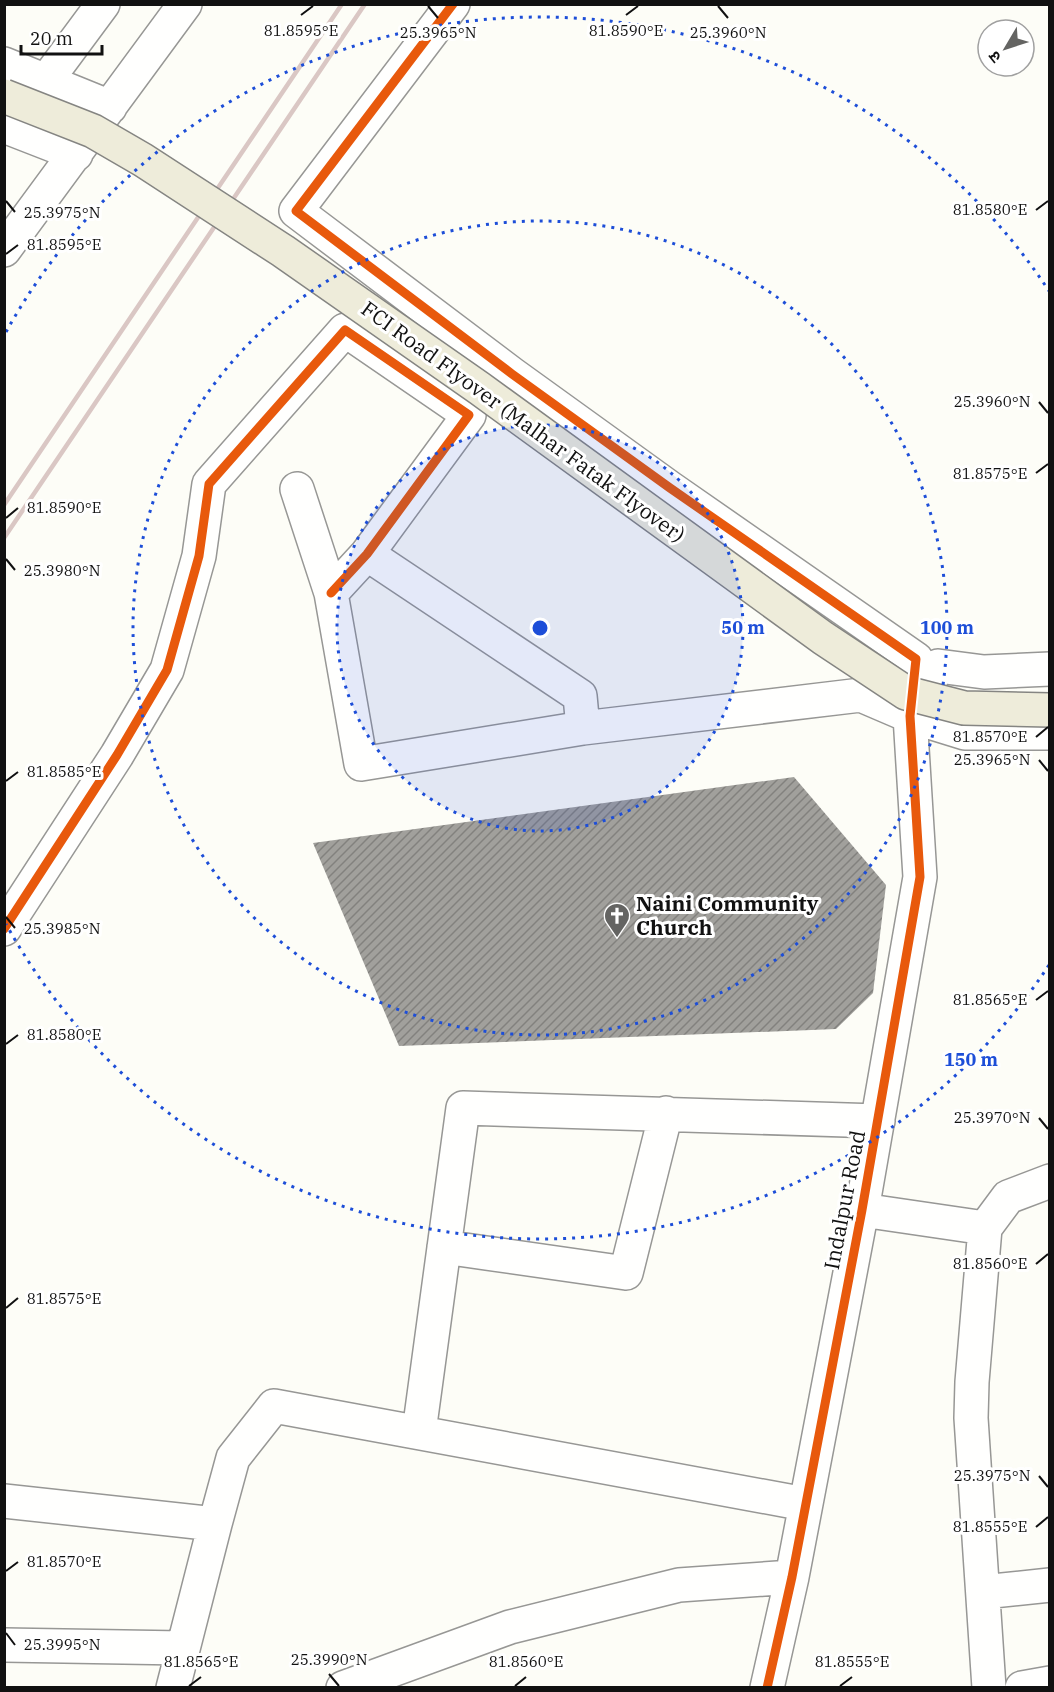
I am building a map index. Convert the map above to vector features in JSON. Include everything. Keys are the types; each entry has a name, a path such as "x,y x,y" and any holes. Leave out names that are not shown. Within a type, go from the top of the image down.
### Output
{"main road":[{"name":"FCI Road Flyover (Malhar Fatak Flyover)","path":"4,96 93,132 143,160 283,251 479,388 823,638 906,693 964,708 1050,710"}],"street":[{"path":"46,81 103,4"},
{"path":"4,250 185,4"},
{"name":"Indalpur Road","path":"453,4 296,211 530,388 916,659 910,716 920,876 862,1210 792,1577 767,1688"},
{"path":"4,64 110,107"},
{"path":"4,126 76,154"},
{"path":"4,929 117,755 167,670 199,556 209,484 345,330 469,415 367,554 331,593"},
{"path":"297,489 331,593 361,764 583,728 861,695 910,716 965,733 1050,733"},
{"path":"367,554 580,696 583,728"},
{"path":"910,716 938,666 984,672 1050,669"},
{"path":"419,1432 463,1108 878,1121"},
{"path":"444,1247 626,1273 666,1113"},
{"path":"988,1688 971,1418 985,1228 1008,1197 1050,1181"},
{"path":"862,1210 985,1228"},
{"path":"173,1688 233,1458 274,1406 805,1504"},
{"path":"4,1501 215,1524"},
{"path":"343,1688 510,1627 678,1586 792,1577"},
{"path":"982,1592 1050,1585"},
{"path":"4,1645 183,1648"},
{"path":"1022,1688 1050,1683"}],"building":[{"name":"Naini Community Church","path":"794,777 886,885 873,993 836,1029 399,1046 313,843"}],"railway":[{"path":"4,505 342,4"},
{"path":"4,538 365,4"}],"cycle path":[{"path":"453,4 296,211 512,374 670,488 916,659 910,716 920,877 862,1210 792,1577 767,1688"},
{"path":"4,929 117,755 167,670 199,556 209,484 345,330 469,415 367,554 331,593"}],"place":[{"name":"Naini Community Church","path":"617,939"}]}
